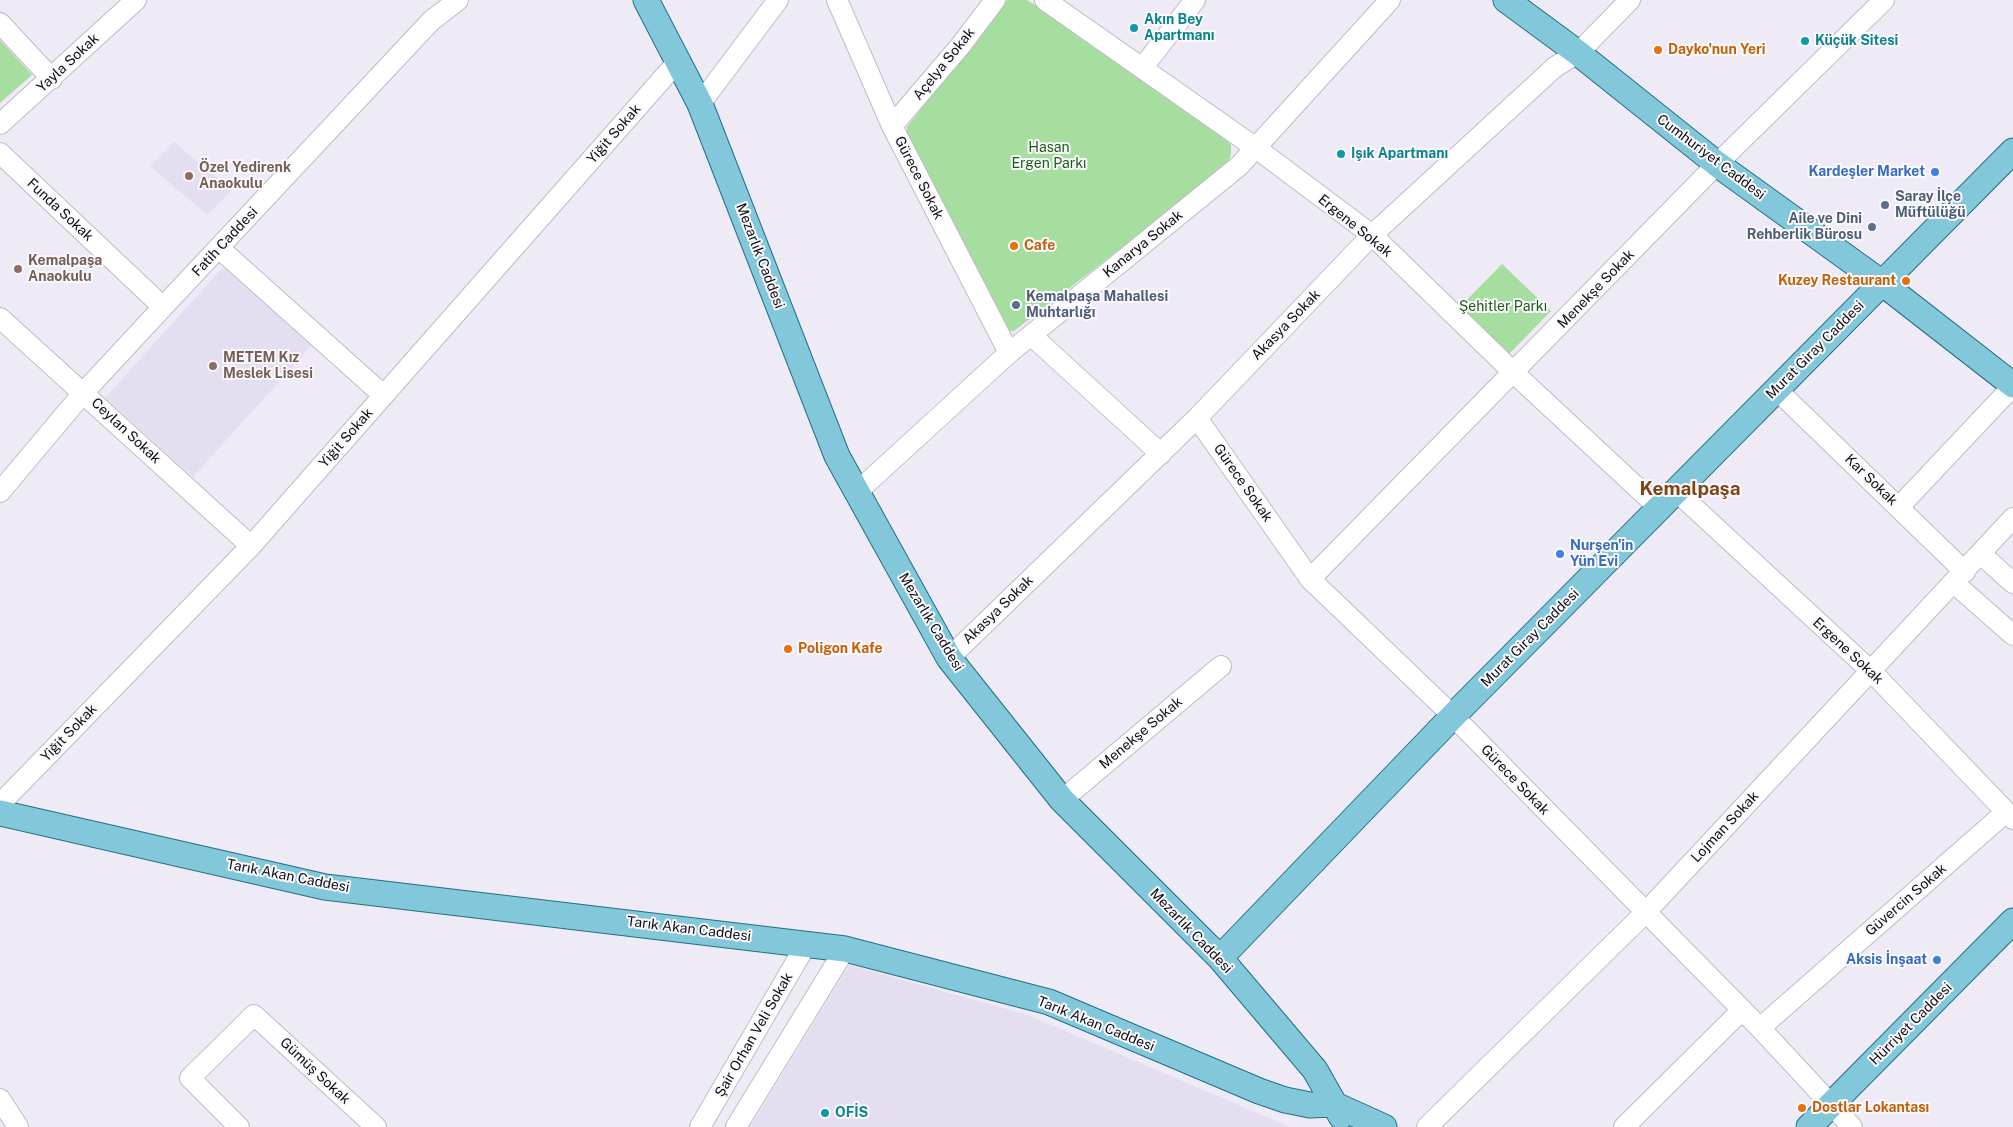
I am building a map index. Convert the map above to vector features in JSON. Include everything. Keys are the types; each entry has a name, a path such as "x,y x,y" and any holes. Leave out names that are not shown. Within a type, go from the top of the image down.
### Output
{"main road":[{"name":"Mezarlık Caddesi","path":"646,0 679,60 700,104 837,456 949,658 1062,800 1220,958 1314,1070 1333,1104"},
{"name":"Cumhuriyet Caddesi","path":"1506,0 1578,53 1717,164 1882,283 2013,385"},
{"name":"Murat Giray Caddesi","path":"1220,958 1453,716 1666,499 2013,151"},
{"name":"Tarık Akan Caddesi","path":"0,813 325,887 808,943 845,949 1049,1002 1259,1091 1285,1100 1310,1105 1333,1104"},
{"name":"Hürriyet Caddesi","path":"1810,1127 2013,921"},
{"path":"1333,1104 1348,1127"},
{"path":"1333,1104 1384,1127"}],"street":[{"name":"Yayla Sokak","path":"0,124 52,79 136,0"},
{"name":"Fatih Caddesi","path":"0,492 84,392 163,307 431,21 458,0"},
{"path":"700,104 778,0"},
{"name":"Gürece Sokak","path":"838,0 892,126 1009,353"},
{"name":"Açelya Sokak","path":"892,126 961,45 995,0"},
{"name":"Ergene Sokak","path":"1045,0 1256,148 1372,235 1514,374 1872,672 2010,816"},
{"path":"1143,67 1195,0"},
{"name":"Kanarya Sokak","path":"857,492 1009,353 1239,166 1390,0"},
{"name":"Akasya Sokak","path":"949,658 1198,418 1372,235 1556,67 1578,53 1630,0"},
{"name":"Menekşe Sokak","path":"1310,579 1514,374 1717,164 1884,0"},
{"path":"0,23 52,79"},
{"name":"Yiğit Sokak","path":"0,804 251,546 679,60"},
{"name":"Funda Sokak","path":"0,154 163,307"},
{"path":"219,248 383,395"},
{"name":"Ceylan Sokak","path":"0,318 84,392 251,546"},
{"path":"1031,335 1161,454"},
{"path":"1899,507 2013,385"},
{"name":"Kar Sokak","path":"1776,389 1899,507 2013,635"},
{"name":"Gürece Sokak","path":"1198,418 1310,579 1453,716 1760,1028 1852,1127"},
{"name":"Lojman Sokak","path":"1426,1127 1645,913 1872,672 2013,518"},
{"path":"1981,554 2013,583"},
{"name":"Menekşe Sokak","path":"1062,800 1221,666"},
{"name":"Güvercin Sokak","path":"1760,1028 2010,816"},
{"name":"Şair Orhan Veli Sokak","path":"700,1127 808,943"},
{"path":"736,1127 845,949"},
{"path":"1624,1127 1742,1010"},
{"name":"Gümüş Sokak","path":"239,1127 190,1078 254,1015 376,1127"},
{"path":"0,1098 18,1127"}],"shaded area":[{"name":"Özel Yedirenk Anaokulu","path":"174,142 232,190 207,215 150,166"},
{"name":"METEM Kız Meslek Lisesi","path":"234,255 322,334 193,477 105,398"},
{"path":"849,965 1028,1015 1290,1127 750,1127"}],"green space":[{"name":"Hasan Ergen Parkı","path":"1007,0 1027,0 1035,5 1224,136 1231,145 1231,155 1226,167 1014,331 1009,331 907,134 907,127"},
{"path":"0,40 32,75 0,103"},
{"name":"Şehitler Parkı","path":"1502,264 1551,311 1508,355 1459,308"}],"place":[{"name":"Akın Bey Apartmanı","path":"1134,28"},
{"name":"Küçük Sitesi","path":"1805,41"},
{"name":"Dayko'nun Yeri","path":"1658,50"},
{"name":"Işık Apartmanı","path":"1341,154"},
{"name":"Kardeşler Market","path":"1935,172"},
{"name":"Özel Yedirenk Anaokulu","path":"189,176"},
{"name":"Saray İlçe Müftülüğü","path":"1885,205"},
{"name":"Aile ve Dini Rehberlik Bürosu","path":"1872,227"},
{"name":"Cafe","path":"1014,246"},
{"name":"Kemalpaşa Anaokulu","path":"18,269"},
{"name":"Kuzey Restaurant","path":"1906,281"},
{"name":"Kemalpaşa Mahallesi Muhtarlığı","path":"1016,305"},
{"name":"METEM Kız Meslek Lisesi","path":"213,366"},
{"name":"Nurşen'in Yün Evi","path":"1560,554"},
{"name":"Poligon Kafe","path":"788,649"},
{"name":"Aksis İnşaat","path":"1937,960"},
{"name":"Dostlar Lokantası","path":"1802,1108"},
{"name":"OFİS","path":"825,1113"}],"district":[{"name":"Kemalpaşa","path":"1690,489"}]}
